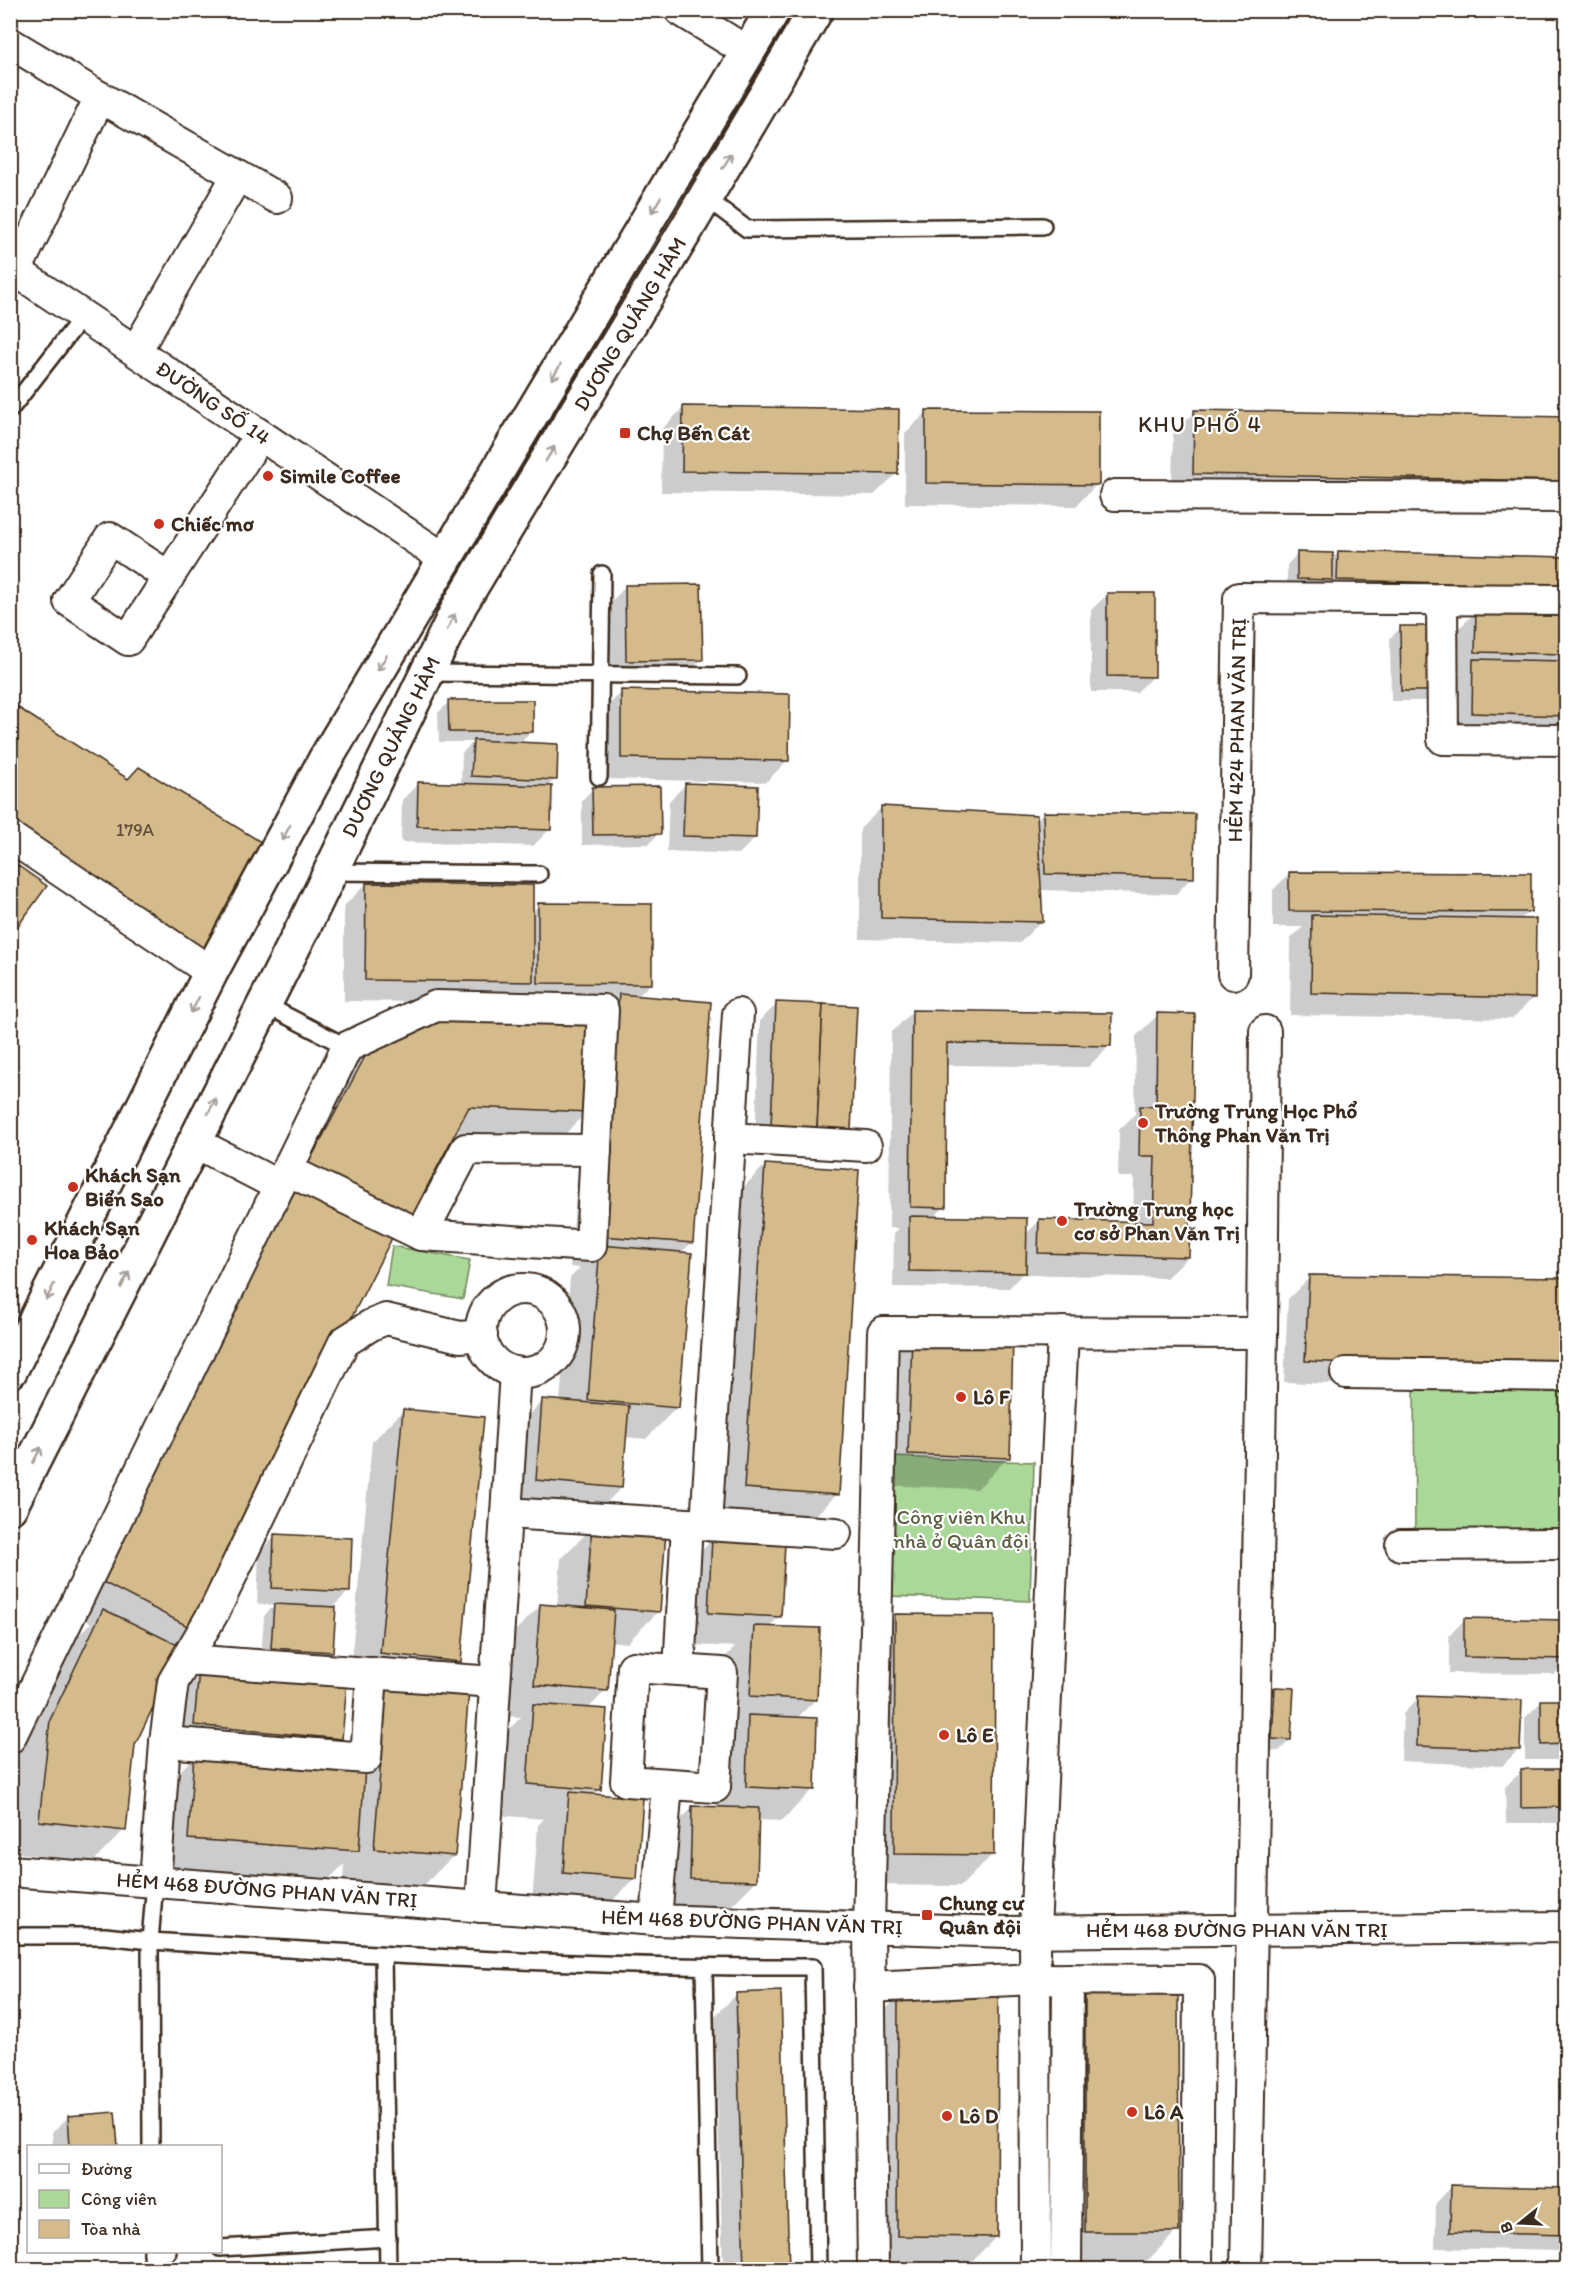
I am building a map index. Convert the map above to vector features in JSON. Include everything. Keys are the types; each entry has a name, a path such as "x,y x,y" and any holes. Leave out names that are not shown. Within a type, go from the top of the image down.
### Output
{"street":[{"path":"680,10 748,52"},
{"name":"DƯƠNG QUẢNG HÀM","path":"10,1371 211,972 325,760 772,10"},
{"name":"DƯƠNG QUẢNG HÀM","path":"10,1507 330,872 460,605 706,198 816,10"},
{"path":"10,43 277,198"},
{"path":"13,269 100,97"},
{"path":"136,351 237,176"},
{"name":"ĐƯỜNG SỐ 14","path":"13,269 445,559"},
{"path":"169,577 260,435"},
{"path":"1115,495 1566,497"},
{"path":"445,559 475,579"},
{"name":"HẺM 424 PHAN VĂN TRỊ","path":"1233,974 1239,598 1566,600"},
{"path":"1442,599 1443,739 1566,740"},
{"path":"10,837 211,972"},
{"path":"10,1738 283,1178 347,1047 436,1006 603,1010 591,1246 421,1235 283,1178 194,1142"},
{"path":"679,1670 697,1525 730,1138 738,1014"},
{"path":"1246,2270 1265,1031"},
{"path":"730,1138 866,1146"},
{"path":"421,1235 466,1149 596,1150"},
{"path":"525,1289 530,1242"},
{"path":"525,1289 539,1292 551,1300 560,1311 565,1325 565,1338 561,1351 553,1362 529,1373 502,1368 484,1348 482,1335 483,1321 489,1307 498,1298 511,1291 525,1289"},
{"path":"155,1882 165,1742 173,1682 187,1660 264,1511 344,1342 371,1325 386,1319 460,1337 482,1335"},
{"path":"873,2270 869,1927 883,1332 1262,1333"},
{"path":"1036,2270 1035,1931 1063,1332"},
{"path":"481,1907 515,1372"},
{"path":"1346,1373 1566,1376"},
{"path":"506,1514 836,1533"},
{"path":"1401,1545 1566,1544"},
{"path":"187,1660 494,1682"},
{"path":"633,1667 722,1673 714,1787 667,1784 626,1781 633,1667"},
{"path":"165,1742 366,1758 372,1673"},
{"path":"656,1920 667,1784"},
{"name":"HẺM 468 ĐƯỜNG PHAN VĂN TRỊ","path":"10,1871 656,1920 1035,1931 1566,1927"},
{"path":"869,1987 1035,1979 1199,1980 1197,2270"},
{"path":"1066,2270 1068,1979"}],"lane":[{"path":"706,198 747,229 1043,226"},
{"path":"10,410 83,316"},
{"path":"599,777 602,574"},
{"path":"427,673 738,676"},
{"path":"330,872 539,874"},
{"path":"264,1004 347,1047"},
{"path":"152,2145 150,1941 155,1882"},
{"path":"10,1936 105,1936 150,1941 383,1955 704,1967 813,1967 818,2270"},
{"path":"383,1955 388,2270"},
{"path":"704,1967 710,2270"},
{"path":"222,2248 388,2238"},
{"path":"152,2253 153,2270"}],"green space":[{"path":"392,1246 470,1260 463,1299 386,1286"},
{"path":"1414,1376 1566,1380 1566,1554 1415,1550"},
{"name":"Công viên Khu nhà ở Quân đội","path":"892,1457 1034,1462 1030,1601 888,1596"}],"building":[{"path":"683,406 899,409 898,474 682,471"},
{"path":"926,410 1099,411 1099,485 926,483"},
{"path":"1194,410 1566,417 1566,481 1193,474"},
{"path":"1338,551 1566,557 1566,586 1337,580"},
{"path":"1297,552 1333,553 1333,580 1297,579"},
{"path":"701,584 703,660 626,661 625,585"},
{"path":"1107,593 1155,593 1155,677 1107,676"},
{"path":"1476,609 1566,611 1566,654 1475,652"},
{"path":"1400,626 1437,626 1438,691 1401,691"},
{"path":"1473,659 1566,661 1566,716 1472,713"},
{"path":"621,690 790,694 789,761 621,758"},
{"path":"448,700 533,700 533,732 449,732"},
{"path":"14,705 128,779 139,767 261,842 204,952 10,818 10,711"},
{"path":"473,740 558,744 557,780 471,776"},
{"path":"418,782 552,786 551,830 417,826"},
{"path":"685,783 758,786 756,838 683,836"},
{"path":"660,786 661,834 593,835 592,787"},
{"path":"881,806 1037,815 1043,922 881,918"},
{"path":"1043,812 1195,814 1194,878 1045,874"},
{"path":"10,860 47,886 10,937"},
{"path":"1289,872 1531,873 1531,912 1289,911"},
{"path":"366,883 533,885 533,982 365,980"},
{"path":"538,903 652,904 652,984 538,983"},
{"path":"1312,915 1536,919 1535,998 1311,993"},
{"path":"619,994 711,1002 693,1243 601,1236"},
{"path":"776,1002 823,1004 817,1129 771,1126"},
{"path":"823,1004 857,1006 851,1130 817,1129"},
{"path":"912,1010 1112,1013 1111,1046 947,1043 946,1208 910,1207"},
{"path":"1157,1013 1195,1014 1189,1257 1038,1253 1039,1219 1153,1222 1155,1156 1139,1156 1140,1106 1156,1107"},
{"path":"437,1015 592,1021 589,1112 469,1107 408,1223 306,1168 369,1049"},
{"path":"765,1164 859,1170 839,1495 744,1488"},
{"path":"296,1183 394,1234 193,1629 95,1578"},
{"path":"909,1216 1027,1218 1026,1273 909,1271"},
{"path":"600,1245 692,1253 679,1408 588,1400"},
{"path":"1309,1275 1566,1278 1566,1372 1305,1361"},
{"name":"Lô F","path":"912,1336 1013,1339 1010,1458 908,1454"},
{"path":"542,1399 629,1406 622,1488 536,1480"},
{"path":"403,1409 484,1417 461,1662 380,1653"},
{"path":"592,1525 666,1531 660,1612 586,1606"},
{"path":"274,1534 352,1538 350,1592 272,1588"},
{"path":"712,1539 785,1543 781,1617 708,1613"},
{"path":"274,1604 336,1607 333,1652 271,1648"},
{"path":"540,1604 614,1610 608,1691 534,1685"},
{"path":"103,1609 182,1647 135,1745 126,1831 39,1821 50,1720"},
{"name":"Lô E","path":"895,1614 995,1615 994,1855 894,1854"},
{"path":"1464,1618 1566,1620 1566,1659 1464,1657"},
{"path":"754,1626 820,1628 817,1700 750,1696"},
{"path":"199,1669 347,1682 342,1739 194,1725"},
{"path":"387,1683 469,1690 455,1856 374,1849"},
{"path":"1275,1687 1294,1688 1291,1740 1272,1739"},
{"path":"1418,1696 1522,1700 1520,1750 1417,1746"},
{"path":"1541,1700 1566,1700 1566,1744 1541,1745"},
{"path":"533,1704 607,1709 601,1790 527,1784"},
{"path":"748,1715 817,1718 815,1790 746,1787"},
{"path":"194,1755 365,1768 359,1851 188,1839"},
{"path":"1521,1769 1566,1769 1566,1807 1521,1808"},
{"path":"569,1792 643,1798 637,1879 563,1873"},
{"path":"692,1806 759,1808 757,1881 690,1879"},
{"path":"781,1991 789,2270 744,2270 736,1993"},
{"name":"Lô A","path":"1085,1992 1178,1992 1179,2232 1085,2232"},
{"name":"Lô D","path":"898,1995 998,1996 997,2237 897,2236"},
{"path":"115,2112 118,2145 70,2145 68,2116"},
{"path":"1451,2185 1566,2188 1566,2235 1450,2232"}],"place":[{"name":"Chợ Bến Cát","path":"625,433"},
{"name":"Simile Coffee","path":"268,476"},
{"name":"Chiếc mơ","path":"159,524"},
{"name":"Trường Trung Học Phổ Thông Phan Văn Trị","path":"1143,1123"},
{"name":"Khách Sạn Biển Sao","path":"73,1187"},
{"name":"Trường Trung học cơ sở Phan Văn Trị","path":"1062,1221"},
{"name":"Khách Sạn Hoa Bảo","path":"32,1240"},
{"name":"Lô F","path":"961,1397"},
{"name":"Lô E","path":"944,1735"},
{"name":"Chung cư Quân đội","path":"927,1915"},
{"name":"Lô A","path":"1132,2112"},
{"name":"Lô D","path":"947,2116"}],"district":[{"name":"KHU PHỐ 4","path":"1200,424"}]}
